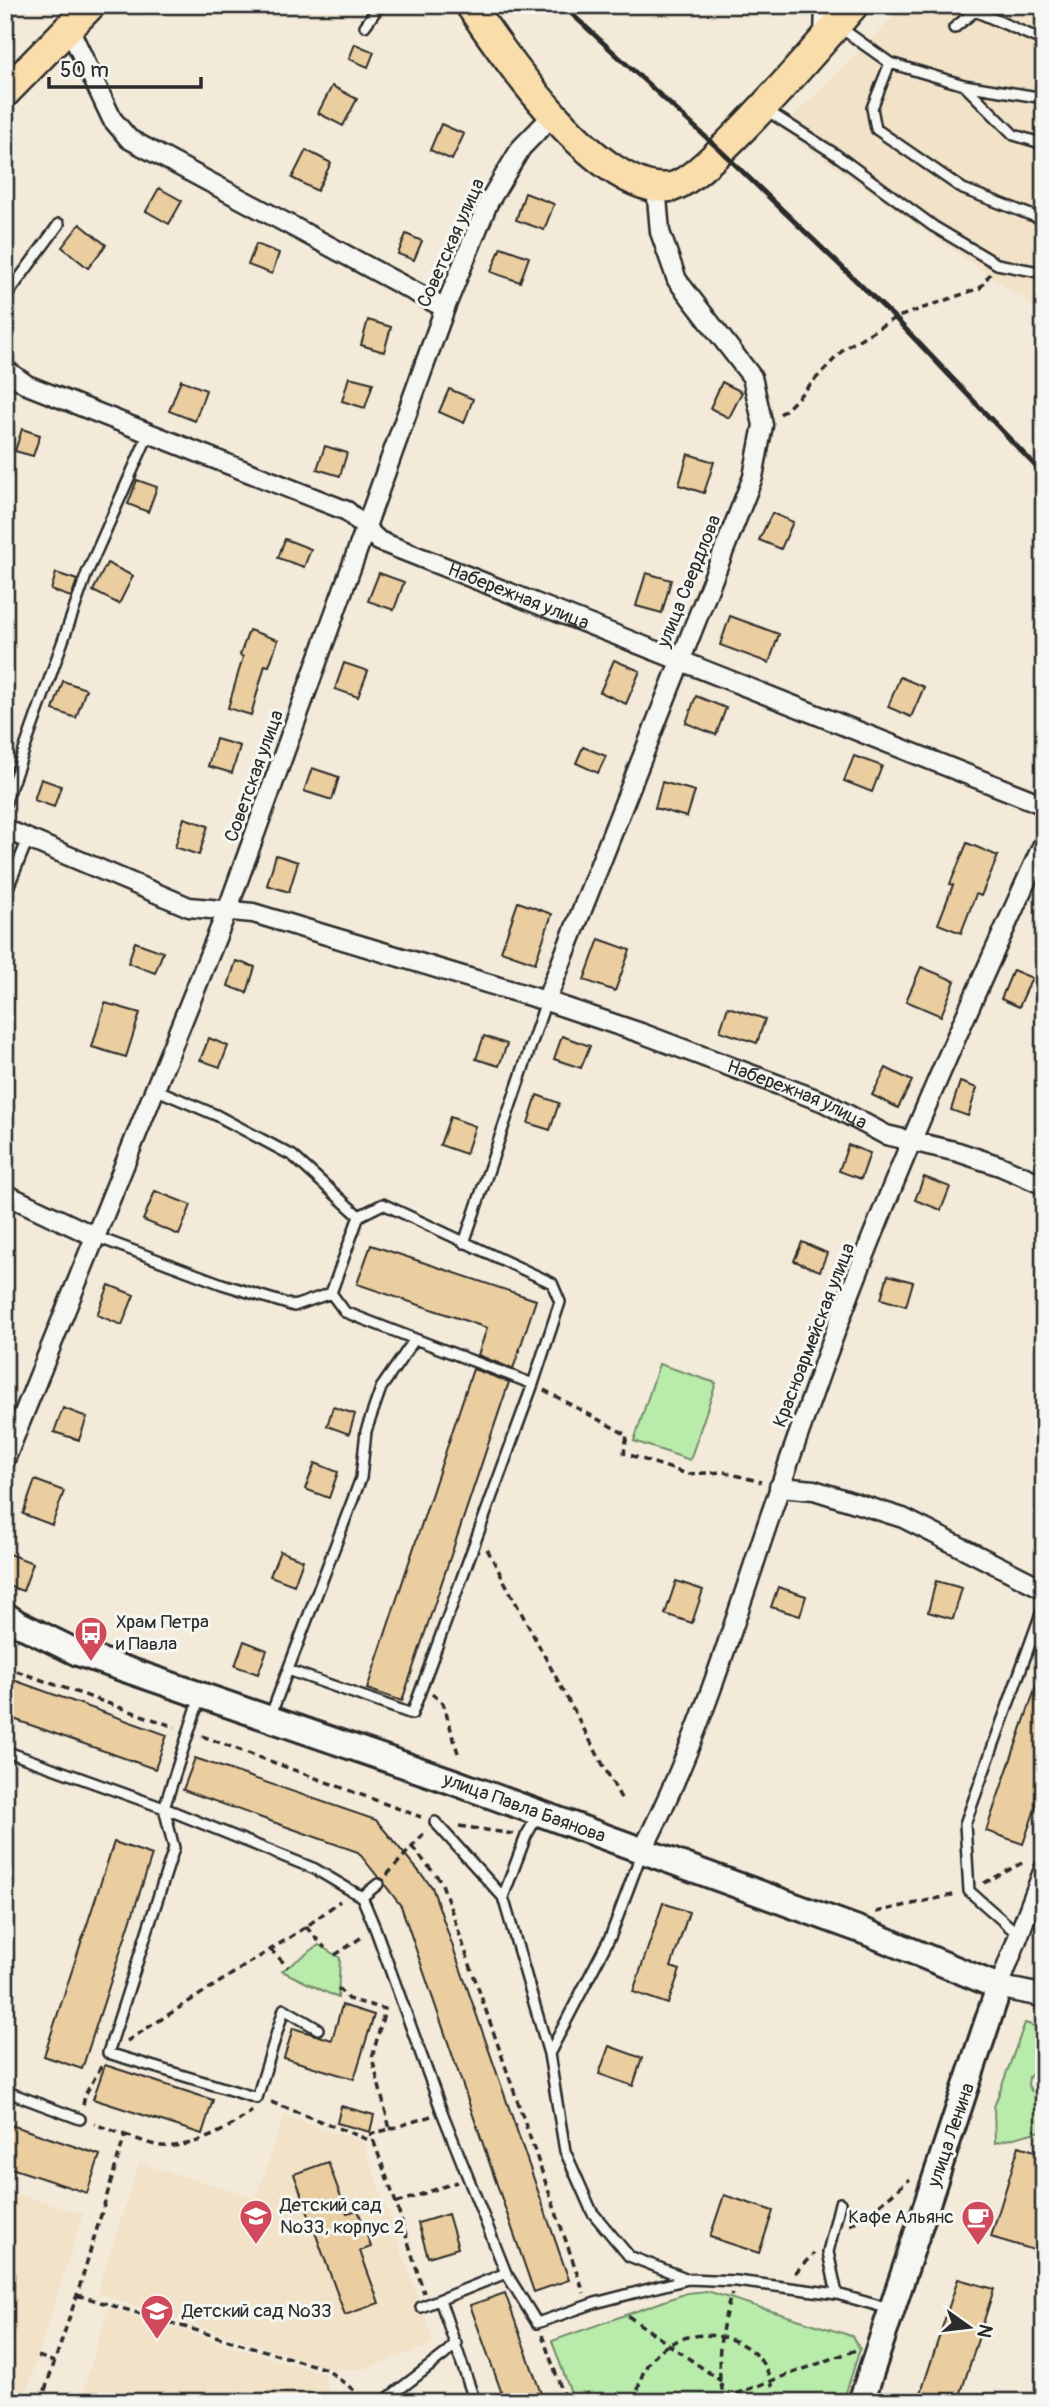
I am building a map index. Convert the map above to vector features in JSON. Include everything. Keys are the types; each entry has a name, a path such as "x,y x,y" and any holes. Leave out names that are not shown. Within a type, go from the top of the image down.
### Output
{"highway":[{"path":"5,93 91,5"},
{"path":"470,5 498,47 553,115 616,173 635,183 671,187 687,181 721,151 761,107 830,15"}],"main road":[{"name":"улица Павла Баянова","path":"5,1615 78,1653 539,1813 866,1932 999,1987"},
{"name":"улица Ленина","path":"861,2402 999,1987"}],"street":[{"path":"69,27 112,119 129,139 445,308"},
{"name":"Советская улица","path":"5,1460 227,911 445,308 488,203 521,148 553,115"},
{"name":"улица Свердлова","path":"546,1001 753,477 763,425 751,377 677,280 660,232 656,186"},
{"name":"Набережная улица","path":"5,369 27,385 347,511 379,541 1044,806"},
{"name":"Набережная улица","path":"5,829 189,908 253,913 546,1001 641,1033 824,1102 887,1135 958,1152 1044,1185"},
{"name":"Красноармейская улица","path":"642,1851 660,1815 721,1664 779,1487 834,1336 942,1067 1044,842"},
{"path":"5,1194 94,1236"},
{"path":"779,1487 814,1490 903,1518 1044,1589"},
{"path":"999,1987 1044,1870"},
{"name":"улица Павла Баянова","path":"999,1987 1044,1996"}],"lane":[{"path":"365,26 380,5"},
{"path":"954,28 976,8 1044,41"},
{"path":"830,15 890,63 964,85 1044,98"},
{"path":"890,63 872,108 876,129 963,189 1044,220"},
{"path":"964,85 1014,135 1044,144"},
{"path":"761,107 835,155 933,226 997,264 1044,273"},
{"path":"5,298 59,224"},
{"path":"5,804 88,573 149,433"},
{"path":"5,895 28,839"},
{"path":"464,1243 546,1001"},
{"path":"155,1088 216,1115 293,1156 359,1216"},
{"path":"288,1670 412,1714 533,1384 560,1302 552,1283 383,1204 359,1216 331,1293"},
{"path":"94,1236 222,1284 294,1306 331,1293"},
{"path":"331,1293 345,1312 533,1384"},
{"path":"269,1719 361,1478 366,1431 381,1388 415,1339"},
{"path":"1019,1935 969,1891 965,1824 1044,1605"},
{"path":"201,1695 164,1808 174,1848 108,2053 261,2099 284,2009 318,2029"},
{"path":"5,1751 164,1808 315,1869 362,1897 442,2112 506,2273 537,2323 588,2305 688,2279 736,2281 837,2294 891,2309"},
{"path":"503,1897 526,1836 539,1813"},
{"path":"435,1822 503,1897 549,2054 565,2151 592,2211 629,2256 688,2279"},
{"path":"549,2054 611,1934 642,1851"},
{"path":"362,1897 378,1884"},
{"path":"5,2091 80,2119"},
{"path":"837,2294 828,2252 840,2203"},
{"path":"424,2306 506,2273"},
{"path":"440,2300 475,2402"},
{"path":"383,2402 456,2343"}],"path":[{"path":"763,425 787,409 845,348 895,318 980,288 997,264"},
{"path":"533,1384 627,1435 624,1453 687,1474 724,1472 779,1487"},
{"path":"477,1532 623,1802"},
{"path":"5,1667 435,1822 526,1836"},
{"path":"423,1686 443,1703 458,1753"},
{"path":"378,1884 412,1847 441,1881 588,2305"},
{"path":"354,1890 306,1927 108,2053 85,2095 80,2119 161,2146 187,2144 224,2130 261,2099 374,2142"},
{"path":"306,1927 325,1948"},
{"path":"335,1955 375,1927"},
{"path":"270,1949 288,1967"},
{"path":"338,1988 348,1999 385,2009 372,2058 390,2129"},
{"path":"424,2306 396,2203 371,2134 442,2112"},
{"path":"41,2402 77,2295 125,2134"},
{"path":"396,2203 468,2178"},
{"path":"725,2400 720,2359 722,2336 726,2309 736,2281"},
{"path":"77,2295 326,2369 368,2402"},
{"path":"628,2316 722,2381"},
{"path":"537,2323 566,2402"},
{"path":"636,2402 639,2381 651,2360 669,2344 695,2335 722,2336 743,2345 761,2360 772,2380 776,2402"},
{"path":"713,2402 725,2400 862,2348"},
{"path":"38,2356 54,2362"}],"shaded area":[{"path":"906,5 1044,5 1044,314 781,129"},
{"name":"Детский сад №33, корпус 2","path":"284,2116 363,2142 434,2344 359,2370 326,2367 97,2293 139,2163 256,2198"},
{"path":"5,2190 83,2214 23,2402 5,2402"},
{"name":"Детский сад №33","path":"108,2308 323,2374 333,2402 80,2402"}],"green space":[{"path":"659,1364 716,1383 690,1460 634,1441"},
{"path":"319,1945 340,1958 338,1998 282,1971"},
{"path":"1025,2023 1044,2029 1044,2071 1035,2071 1029,2077 1028,2085 1032,2092 1044,2093 1044,2130 995,2143 994,2107"},
{"path":"707,2291 852,2336 860,2349 843,2402 574,2402 552,2341 687,2293"}],"building":[{"path":"355,44 374,52 368,67 349,59"},
{"path":"332,86 357,99 343,126 318,113"},
{"path":"441,124 464,134 452,160 430,150"},
{"path":"306,150 331,163 317,191 292,178"},
{"path":"159,188 182,201 169,224 146,211"},
{"path":"525,193 554,204 544,230 516,220"},
{"path":"80,224 106,245 88,268 62,247"},
{"path":"406,234 422,241 414,260 398,254"},
{"path":"256,244 279,253 272,274 248,265"},
{"path":"501,247 529,257 520,282 491,272"},
{"path":"368,320 391,327 384,352 361,345"},
{"path":"349,377 373,383 365,408 342,401"},
{"path":"181,380 206,390 195,421 169,411"},
{"path":"722,382 742,392 729,418 710,408"},
{"path":"449,389 473,399 464,423 439,412"},
{"path":"22,429 40,435 33,456 15,451"},
{"path":"325,446 347,453 340,476 317,469"},
{"path":"688,454 714,462 704,493 679,485"},
{"path":"137,480 157,487 148,512 128,504"},
{"path":"772,513 793,522 781,549 759,540"},
{"path":"285,539 311,549 304,567 278,558"},
{"path":"107,563 133,576 119,604 93,591"},
{"path":"56,573 77,580 71,597 51,590"},
{"path":"379,573 404,582 394,610 368,601"},
{"path":"646,573 671,580 662,613 636,606"},
{"path":"730,616 779,634 769,663 720,645"},
{"path":"249,630 278,640 269,666 265,665 251,715 228,708 243,657 240,655"},
{"path":"614,660 640,671 626,704 600,692"},
{"path":"344,663 368,671 358,697 335,689"},
{"path":"900,677 924,687 911,717 888,707"},
{"path":"63,681 86,689 76,718 53,710"},
{"path":"696,696 726,708 716,735 686,723"},
{"path":"216,739 240,746 232,773 208,766"},
{"path":"583,747 606,756 598,773 576,763"},
{"path":"854,756 882,766 872,792 844,781"},
{"path":"312,768 339,777 332,800 304,791"},
{"path":"41,779 61,786 54,807 34,800"},
{"path":"662,782 695,791 687,817 655,808"},
{"path":"184,818 208,826 199,855 175,847"},
{"path":"967,843 998,856 981,896 976,894 961,933 938,924 953,885 950,884"},
{"path":"276,855 298,862 289,892 267,885"},
{"path":"518,902 552,914 535,963 501,951"},
{"path":"599,939 630,950 615,991 584,980"},
{"path":"135,942 163,952 155,973 128,963"},
{"path":"236,961 255,967 247,993 228,986"},
{"path":"921,967 955,981 941,1016 906,1001"},
{"path":"1013,970 1032,978 1019,1007 1001,999"},
{"path":"105,1003 140,1013 126,1057 92,1047"},
{"path":"728,1007 765,1019 757,1043 720,1031"},
{"path":"484,1036 507,1044 499,1066 476,1059"},
{"path":"562,1036 590,1046 581,1068 554,1059"},
{"path":"209,1038 228,1046 220,1067 200,1060"},
{"path":"886,1068 912,1081 898,1108 872,1095"},
{"path":"960,1082 977,1088 968,1116 951,1110"},
{"path":"537,1095 559,1103 550,1130 528,1123"},
{"path":"450,1117 475,1126 466,1154 440,1145"},
{"path":"848,1145 870,1153 861,1179 839,1171"},
{"path":"924,1177 950,1187 941,1210 915,1200"},
{"path":"155,1191 191,1205 179,1235 143,1220"},
{"path":"802,1242 827,1253 820,1271 794,1261"},
{"path":"371,1245 536,1300 513,1369 478,1355 487,1328 357,1284"},
{"path":"888,1275 913,1282 906,1306 881,1299"},
{"path":"109,1285 134,1295 122,1325 97,1315"},
{"path":"473,1369 509,1382 402,1701 367,1689"},
{"path":"333,1407 355,1414 349,1434 327,1426"},
{"path":"63,1408 87,1417 79,1440 54,1432"},
{"path":"315,1463 338,1472 329,1498 305,1489"},
{"path":"35,1480 64,1491 52,1525 23,1514"},
{"path":"280,1551 303,1560 294,1585 270,1576"},
{"path":"9,1554 33,1563 23,1591 5,1585 5,1564"},
{"path":"676,1581 703,1590 692,1623 665,1614"},
{"path":"936,1581 962,1588 953,1619 928,1612"},
{"path":"778,1587 806,1596 800,1616 771,1607"},
{"path":"244,1641 267,1650 258,1674 235,1666"},
{"path":"1041,1672 1044,1673 1044,1783 1023,1844 986,1831"},
{"path":"5,1677 167,1735 155,1769 5,1716"},
{"path":"195,1758 376,1820 432,1887 569,2280 534,2292 401,1906 384,1880 378,1877 358,1852 183,1790"},
{"path":"114,1842 152,1855 82,2069 44,2056"},
{"path":"663,1903 689,1912 671,1967 680,1970 668,2004 633,1992"},
{"path":"342,2005 374,2015 354,2079 284,2058 293,2028 332,2040"},
{"path":"609,2046 642,2058 633,2086 599,2074"},
{"path":"105,2065 213,2100 202,2134 93,2099"},
{"path":"341,2106 374,2115 370,2132 337,2123"},
{"path":"5,2123 100,2155 87,2193 5,2166"},
{"path":"1019,2146 1044,2154 1044,2253 991,2237"},
{"path":"328,2162 347,2213 358,2210 371,2247 360,2251 379,2303 345,2315 294,2174"},
{"path":"724,2195 773,2211 759,2253 710,2237"},
{"path":"448,2214 458,2248 428,2257 418,2223"},
{"path":"958,2279 994,2289 958,2402 918,2402"},
{"path":"505,2293 544,2402 505,2402 470,2305"}],"railway":[{"path":"562,5 721,151 895,318 1044,475"}],"place":[{"name":"Храм Петра и Павла","path":"91,1663"},
{"name":"Детский сад №33, корпус 2","path":"256,2246"},
{"name":"Кафе Альянс","path":"978,2247"},
{"name":"Детский сад №33","path":"157,2341"}]}
